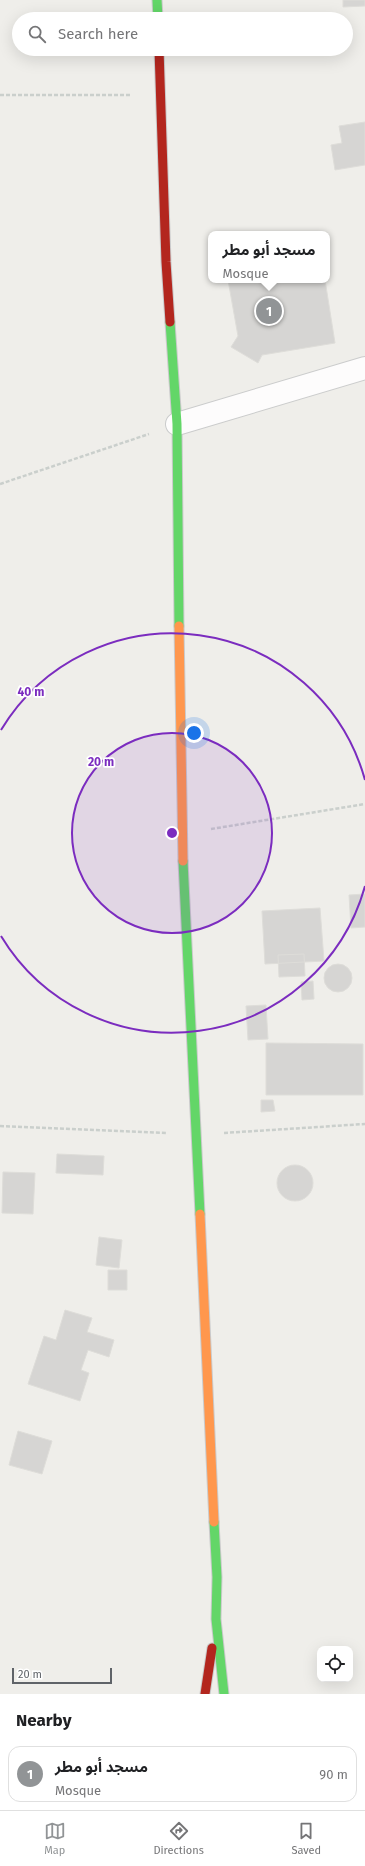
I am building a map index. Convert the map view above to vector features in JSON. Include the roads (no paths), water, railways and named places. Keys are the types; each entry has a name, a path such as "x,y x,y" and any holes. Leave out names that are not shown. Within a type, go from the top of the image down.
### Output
{"main road":[{"path":"157,0 158,12"},
{"path":"160,56 166,262 177,424 182,833 217,1577 216,1619 205,1694"},
{"path":"216,1619 224,1694"}],"street":[{"path":"177,424 365,368"}],"place":[{"name":"مسجد أبو مطر","path":"269,311"}]}
